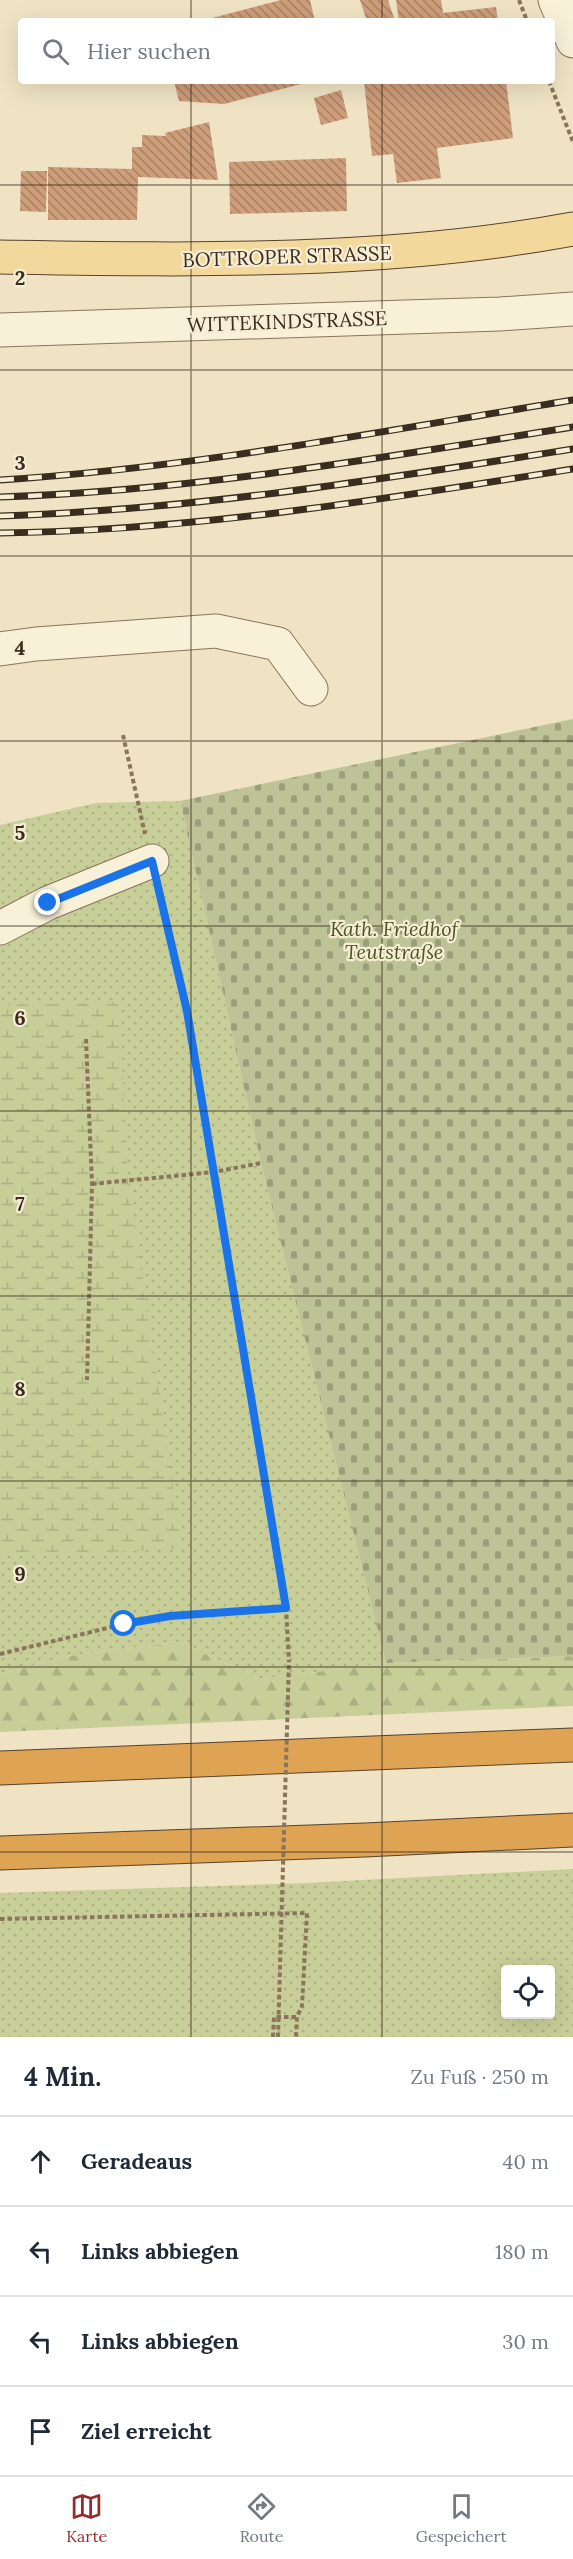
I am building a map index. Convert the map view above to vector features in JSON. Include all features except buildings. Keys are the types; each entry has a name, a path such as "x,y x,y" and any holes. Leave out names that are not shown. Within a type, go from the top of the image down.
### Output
{"highway":[{"path":"0,1768 573,1745"},
{"path":"0,1853 573,1830"}],"main road":[{"name":"BOTTROPER STRASSE","path":"0,257 183,260 312,257 402,252 573,229"}],"street":[{"path":"555,0 573,41"},
{"name":"WITTEKINDSTRASSE","path":"0,330 500,314 573,309"},
{"path":"0,649 36,644 216,631 278,644 311,689"},
{"path":"0,928 48,903 152,861"}],"path":[{"path":"519,0 526,18"},
{"path":"550,84 573,142"},
{"path":"123,735 187,1011 286,1608 289,1661 275,2037"},
{"path":"86,1039 92,1184 87,1380"},
{"path":"92,1184 214,1172 261,1163"},
{"path":"0,1654 124,1624 170,1616 286,1608"},
{"path":"0,1919 307,1913 303,2006 297,2017 296,2037"},
{"path":"275,2037 274,2017 297,2017"}],"green space":[{"name":"Kath. Friedhof Teutstraße","path":"573,719 573,1656 386,1663 261,1163 180,801"},
{"path":"180,801 261,1163 386,1663 261,1679 178,1642 69,1656 0,1674 0,825 96,803"},
{"path":"119,1002 128,1180 182,1549 0,1556 0,1005"},
{"path":"178,1642 261,1679 386,1663 573,1656 573,1706 0,1732 0,1674 69,1656"},
{"path":"573,1869 573,2037 0,2037 0,1893 306,1883"}],"railway":[{"path":"0,480 216,458 573,400"},
{"path":"0,497 144,488 216,480 359,461 573,427"},
{"path":"0,516 144,507 287,492 573,449"},
{"path":"0,533 72,531 216,520 359,502 573,469"}],"route":[{"path":"48,903 152,861 187,1011 286,1608 170,1616 124,1624"}]}
